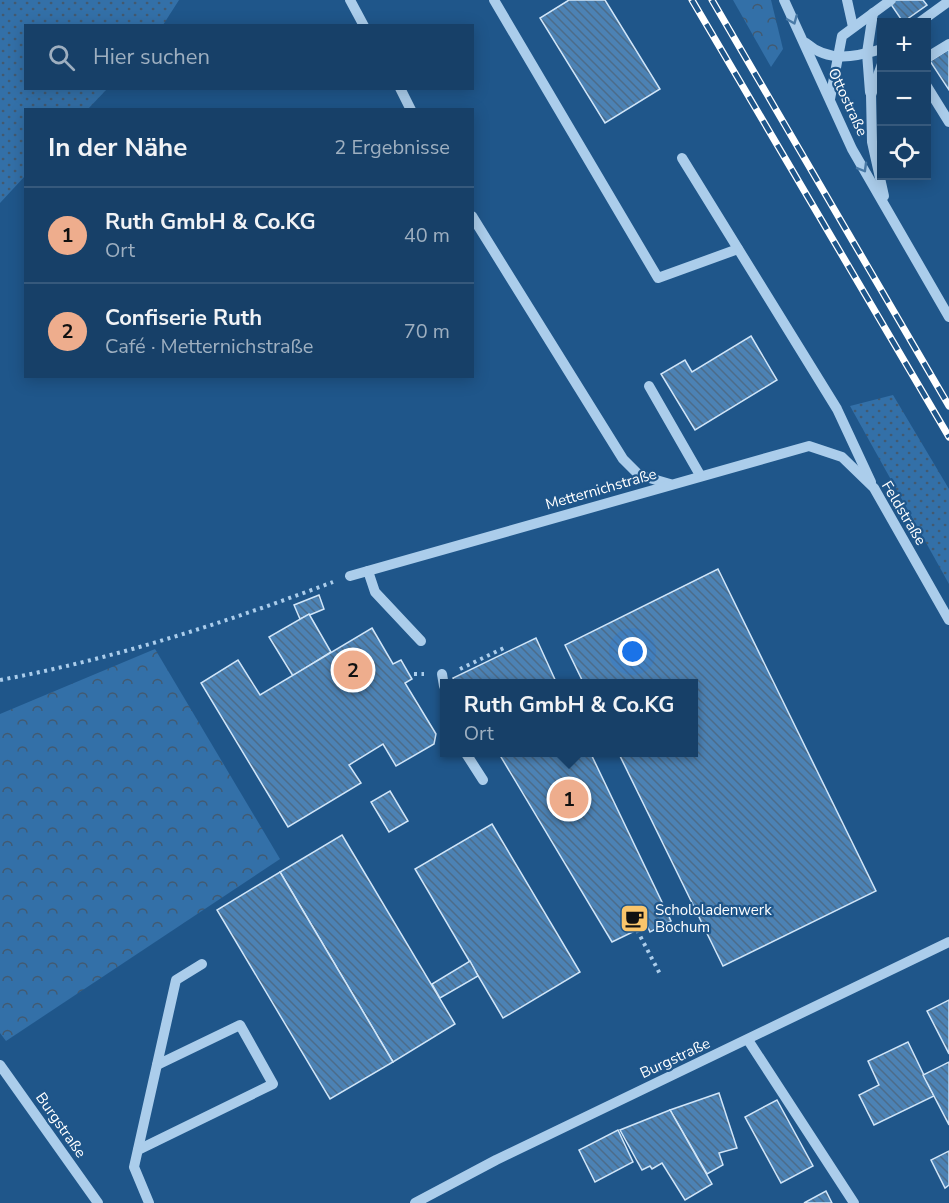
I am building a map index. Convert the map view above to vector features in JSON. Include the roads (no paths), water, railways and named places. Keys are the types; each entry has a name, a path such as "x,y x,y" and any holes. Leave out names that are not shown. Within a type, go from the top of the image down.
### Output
{"street":[{"path":"350,0 363,24"},
{"path":"494,0 657,278 738,249"},
{"name":"Ottostraße","path":"784,0 852,148 949,317"},
{"path":"847,0 853,27"},
{"path":"830,100 842,36 891,0"},
{"path":"926,18 949,1"},
{"path":"871,95 867,54 873,13"},
{"name":"Ottostraße","path":"801,39 819,54 857,57 877,51"},
{"path":"931,55 949,44"},
{"name":"Ottostraße","path":"879,72 871,95 872,142 887,208"},
{"path":"401,90 410,108"},
{"path":"931,93 949,122"},
{"path":"682,158 837,409 874,488"},
{"name":"Metternichstraße","path":"474,219 623,459 639,476 670,484"},
{"path":"649,386 699,475"},
{"name":"Feldstraße","path":"670,484 809,446 842,457 874,488 949,620"},
{"name":"Metternichstraße","path":"350,576 670,484"},
{"path":"368,571 375,592 421,641"},
{"path":"445,679 446,674"},
{"path":"468,757 483,780"},
{"name":"Burgstraße","path":"415,1203 496,1160 949,942"},
{"path":"149,1203 134,1167 176,980 202,964"},
{"path":"138,1150 273,1084 240,1025 157,1065"},
{"path":"748,1040 854,1203"},
{"name":"Burgstraße","path":"0,1065 98,1203"}],"railway":[{"path":"692,0 949,437"},
{"path":"712,0 949,406"}],"place":[{"name":"Confiserie Ruth","path":"353,670"},
{"name":"Ruth GmbH & Co.KG","path":"569,799"},
{"name":"Schololadenwerk Bochum","path":"634,919"}]}
